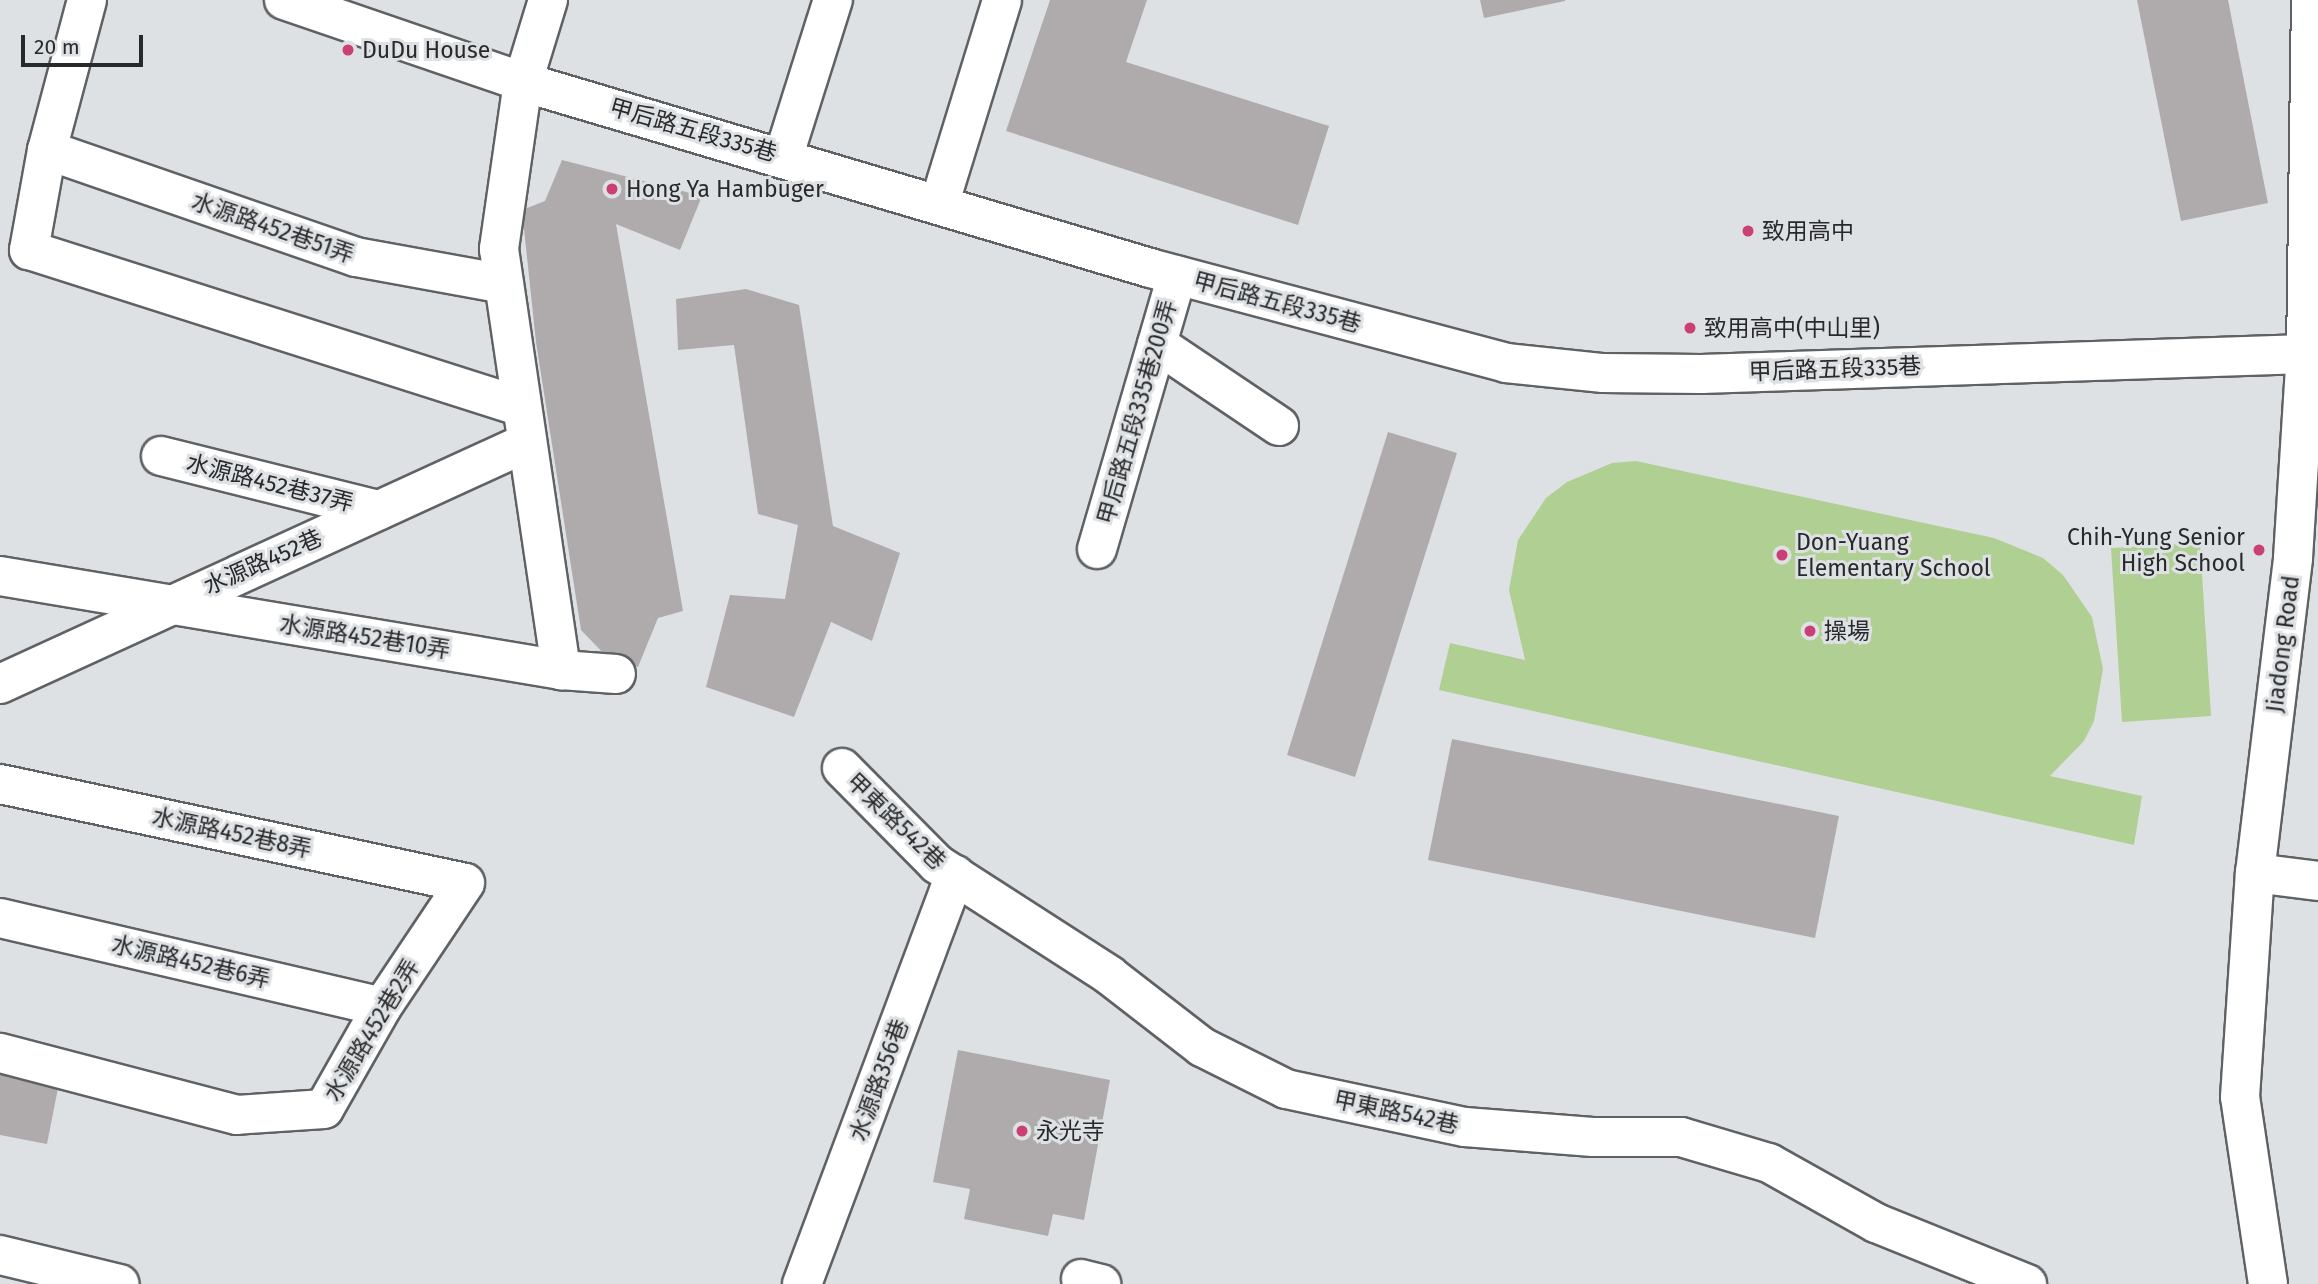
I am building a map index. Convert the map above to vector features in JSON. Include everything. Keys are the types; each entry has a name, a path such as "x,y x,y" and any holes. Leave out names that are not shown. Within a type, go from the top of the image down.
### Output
{"street":[{"path":"88,0 47,150 29,250 524,425"},
{"name":"甲后路五段335巷","path":"284,0 352,10 523,82 784,155 1177,275 1506,363 1603,373 2306,354"},
{"path":"548,0 523,82 499,249 561,670"},
{"path":"784,155 833,0"},
{"path":"940,202 1002,0"},
{"name":"Jiadong Road","path":"2268,1284 2240,1097 2255,873 2293,558 2306,354 2311,0"},
{"name":"水源路452巷51弄","path":"47,150 356,257 505,284"},
{"name":"甲后路五段335巷200弄","path":"1097,549 1177,275"},
{"path":"1157,344 1279,426"},
{"name":"水源路452巷","path":"0,684 378,510 524,425"},
{"name":"水源路452巷37弄","path":"161,456 378,510"},
{"name":"水源路452巷10弄","path":"0,576 561,670 616,674"},
{"name":"甲東路542巷","path":"842,768 937,864 1110,975 1202,1047 1286,1089 1465,1127 1593,1137 1681,1137 1769,1163 1876,1223 2027,1284"},
{"name":"水源路452巷8弄","path":"0,783 465,883"},
{"path":"2255,873 2318,881"},
{"name":"水源路356巷","path":"802,1284 955,875"},
{"name":"水源路452巷2弄","path":"0,1054 237,1115 324,1109 382,1007 465,883"},
{"name":"水源路452巷6弄","path":"0,918 382,1007"},
{"path":"0,1255 120,1284"}],"green space":[{"path":"1636,461 1994,538 2043,558 2063,575 2092,617 2103,669 2094,721 2084,741 2050,776 2142,796 2134,845 1439,690 1450,643 1525,660 1509,590 1518,540 1546,498 1567,482 1612,463"},
{"path":"2200,543 2211,716 2122,722 2111,548"}],"building":[{"path":"1050,0 1147,0 1126,62 1329,126 1298,225 1006,131"},
{"path":"1480,0 1565,0 1565,1 1484,18"},
{"path":"2137,0 2228,0 2268,203 2181,221"},
{"path":"562,160 702,196 680,250 616,224 683,611 658,618 638,667 608,658 581,630 536,342 522,210 545,201"},
{"path":"746,289 799,305 833,526 900,553 872,641 831,622 794,717 706,687 730,595 785,599 798,525 758,514 734,345 678,350 676,299"},
{"path":"1388,432 1457,453 1355,777 1287,755"},
{"path":"1452,739 1839,816 1815,938 1428,860"},
{"name":"永光寺","path":"958,1050 1110,1080 1084,1220 1053,1214 1048,1236 964,1219 970,1189 933,1182"},
{"path":"0,1072 59,1083 47,1144 0,1135"}],"place":[{"name":"DuDu House","path":"348,50"},
{"name":"Hong Ya Hambuger","path":"612,189"},
{"name":"致用高中","path":"1748,231"},
{"name":"致用高中(中山里)","path":"1690,328"},
{"name":"Chih-Yung Senior High School","path":"2259,550"},
{"name":"Don-Yuang Elementary School","path":"1782,555"},
{"name":"操場","path":"1810,631"},
{"name":"永光寺","path":"1022,1131"}]}
